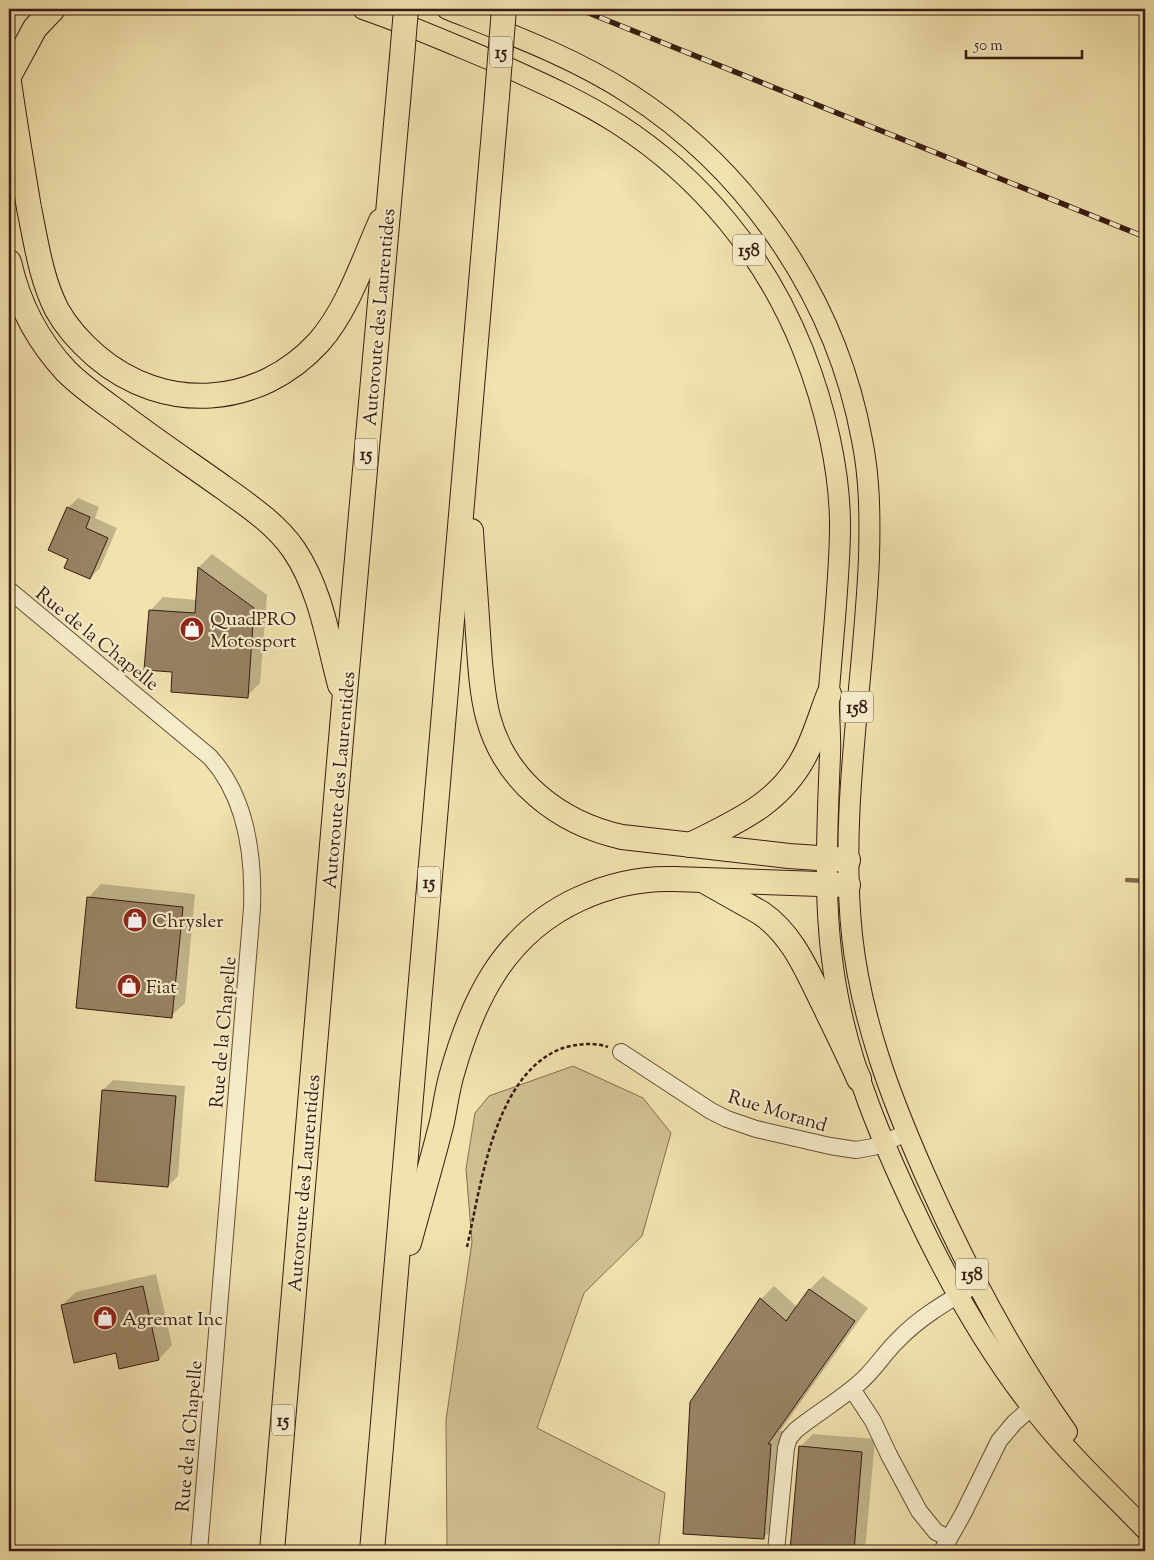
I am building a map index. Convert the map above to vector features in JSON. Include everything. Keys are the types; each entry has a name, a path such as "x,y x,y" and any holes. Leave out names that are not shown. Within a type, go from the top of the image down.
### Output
{"highway":[{"path":"9,76 35,28 53,9"},
{"name":"Autoroute des Laurentides","path":"272,1551 344,704 406,9"},
{"name":"15","path":"372,1551 504,9"},
{"path":"9,82 37,248 54,304 71,331 88,349 123,376 149,388 188,395 225,393 261,383 289,369 320,340 338,316 346,302 388,204"},
{"path":"9,262 20,300 32,324 47,348 65,370 106,404 254,510 287,541 302,564 316,594 344,704"},
{"path":"466,462 483,693 492,731 514,771 532,792 556,810 579,822 601,831 622,836 837,860"},
{"path":"690,844 752,812 777,794 798,767 810,745 829,694"},
{"path":"393,1302 458,1054 490,977 504,957 528,931 542,920 594,892 648,880 668,878 837,885"},
{"path":"702,880 761,913 788,938 809,974 859,1079"}],"main road":[{"name":"158","path":"363,9 414,28 512,70 574,99 616,123 654,150 692,182 753,255 778,295 798,338 815,383 831,445 839,504 840,530 829,694 830,750 837,860 837,885 830,935 838,997 859,1079 884,1143 925,1234 958,1295 995,1354 1073,1440 1139,1523"},
{"name":"158","path":"448,9 543,48 595,72 633,96 674,126 695,143 733,181 766,221 810,290 845,375 857,417 866,462 868,497 868,577 850,793 837,860"},
{"name":"158","path":"837,885 864,1010 878,1056 907,1133 941,1211 1037,1402"}],"street":[{"name":"Rue de la Chapelle","path":"9,590 210,758 227,778 234,790 247,834 253,874 252,908 199,1551"},
{"name":"Rue Morand","path":"621,1052 712,1110 742,1124 844,1149 862,1149 884,1143 907,1133"},
{"path":"776,1551 786,1448 789,1438 801,1426 852,1389 876,1367 898,1340 913,1326 977,1284"},
{"path":"852,1389 873,1421 888,1455 920,1511 945,1545 963,1514 994,1449 1004,1434 1037,1402"}],"path":[{"path":"467,1247 496,1128 506,1104 522,1079 543,1058 571,1046 587,1044 604,1045 621,1052"}],"shaded area":[{"path":"573,1066 643,1098 671,1133 642,1236 584,1293 537,1428 665,1493 658,1551 447,1551 446,1420 472,1242 466,1169 475,1113 489,1096"}],"building":[{"path":"67,507 90,517 86,528 108,538 90,579 64,568 68,559 48,550"},
{"path":"198,567 254,608 248,698 171,692 172,672 144,670 149,610 195,613"},
{"path":"87,897 183,907 172,1018 76,1008"},
{"path":"102,1090 176,1096 168,1187 95,1181"},
{"path":"143,1286 159,1360 119,1369 116,1353 74,1363 61,1305"},
{"path":"809,1289 855,1321 768,1444 771,1444 764,1539 683,1534 690,1402 760,1298 786,1321"},
{"path":"799,1446 862,1452 854,1551 790,1551"}],"waterway":[{"path":"1127,880 1145,881"}],"railway":[{"path":"579,9 1145,237"}],"place":[{"name":"QuadPRO Motosport","path":"192,629"},
{"name":"Chrysler","path":"135,920"},
{"name":"Fiat","path":"129,986"},
{"name":"Agremat Inc","path":"105,1318"}]}
